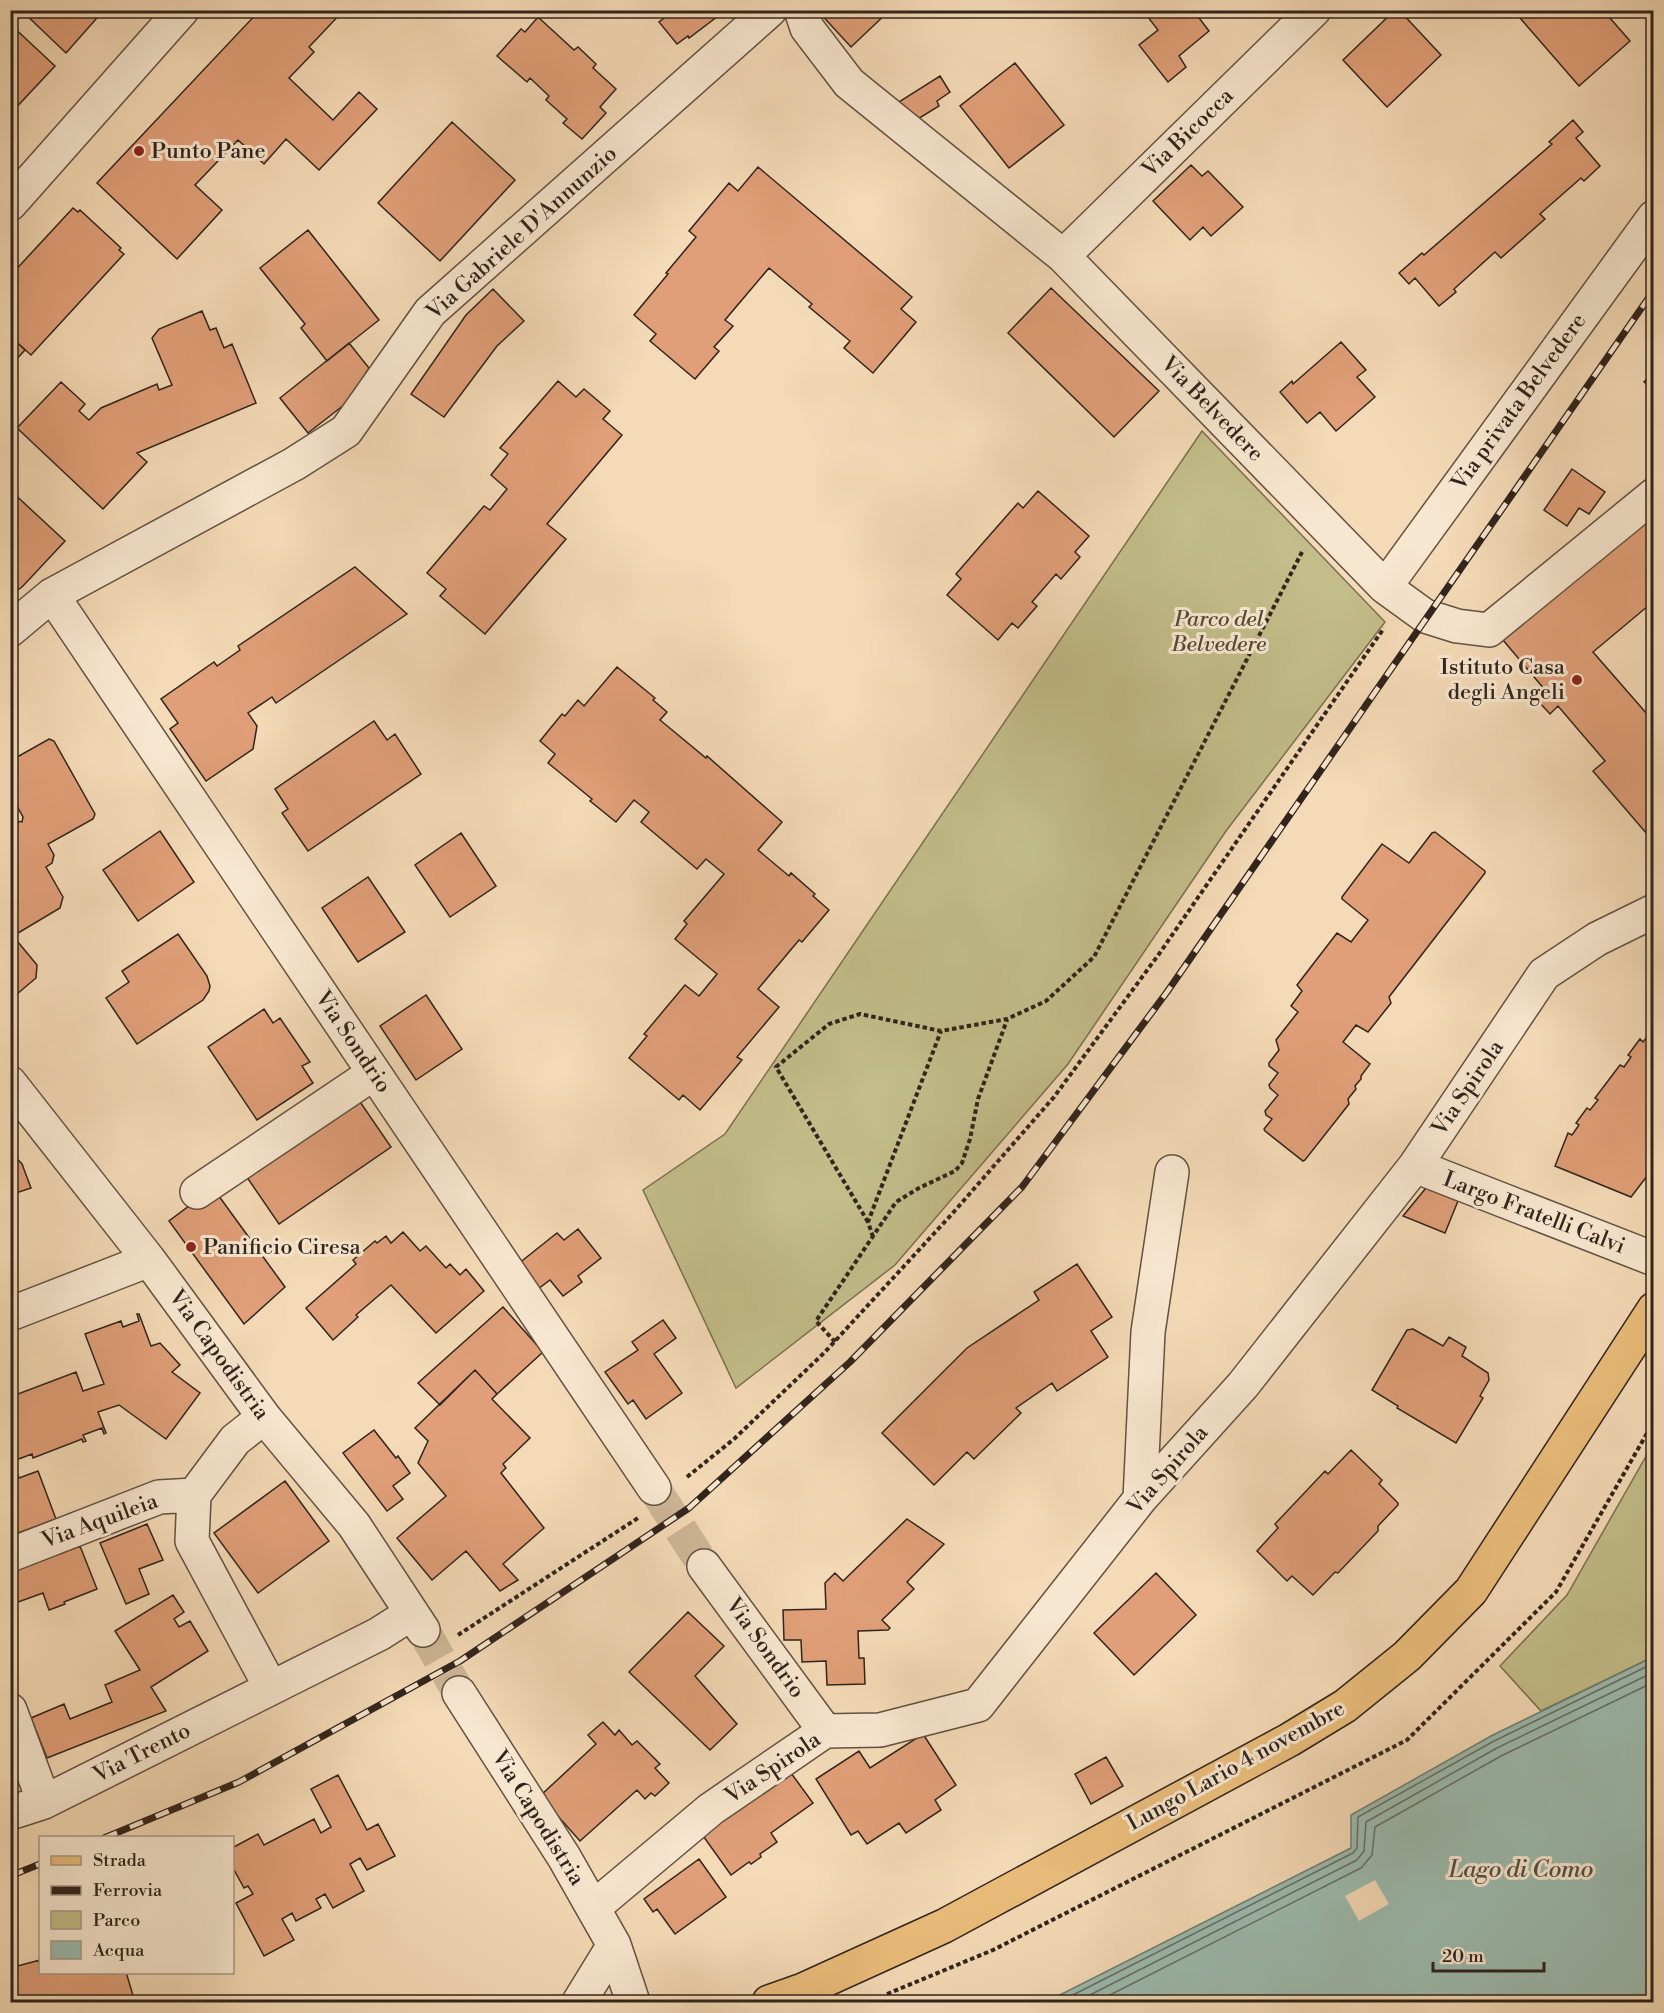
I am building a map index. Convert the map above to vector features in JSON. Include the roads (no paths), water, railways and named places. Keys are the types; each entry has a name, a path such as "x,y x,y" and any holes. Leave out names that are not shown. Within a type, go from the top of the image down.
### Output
{"main road":[{"name":"Lungo Lario 4 novembre","path":"769,2002 802,1990 944,1926 1289,1740 1345,1706 1407,1656 1472,1591 1653,1309"}],"street":[{"path":"10,204 182,10"},
{"name":"Via Gabriele D'Annunzio","path":"10,630 52,595 294,464 346,431 430,312 770,10"},
{"name":"Via Belvedere","path":"801,10 807,28 849,83 1063,256 1385,587 1425,616 1457,626 1489,630 1653,495"},
{"name":"Via Bicocca","path":"1063,256 1314,10"},
{"name":"Via privata Belvedere","path":"1385,587 1653,217"},
{"name":"Via Sondrio","path":"52,595 661,1494"},
{"name":"Via Spirola","path":"593,1908 711,1809 825,1731 880,1730 978,1705 1140,1499 1243,1385 1415,1166 1544,974 1597,939 1653,911"},
{"path":"197,1192 374,1073"},
{"name":"Via Capodistria","path":"10,1083 149,1260 264,1417 354,1526 429,1626"},
{"name":"Largo Fratelli Calvi","path":"1415,1166 1653,1259"},
{"path":"1140,1499 1148,1332 1172,1172"},
{"path":"10,1314 149,1260"},
{"path":"264,1417 235,1440 194,1496 192,1541 271,1688"},
{"name":"Via Aquileia","path":"10,1555 159,1497 194,1496"},
{"name":"Via Sondrio","path":"704,1566 825,1731"},
{"name":"Via Trento","path":"10,1813 44,1802 380,1634 429,1626"},
{"name":"Via Capodistria","path":"459,1693 564,1857 614,1945 633,2002"},
{"path":"10,1710 44,1802"},
{"path":"579,2002 614,1945"}],"water":[{"name":"Lago di Como","path":"1653,1657 1653,2002 1046,2002 1351,1848 1351,1815 1491,1736"}],"tunnel":[{"path":"654,1488 704,1566"},
{"path":"423,1630 459,1693"}],"railway":[{"path":"109,1836 239,1782 460,1661 689,1508 850,1362 1022,1187 1167,992 1654,290"},
{"path":"10,1876 39,1864"}],"place":[{"name":"Punto Pane","path":"139,151"},
{"name":"Istituto Casa degli Angeli","path":"1577,680"},
{"name":"Panificio Ciresa","path":"191,1247"}],"park label":[{"name":"Parco del Belvedere","path":"1219,632"}]}
